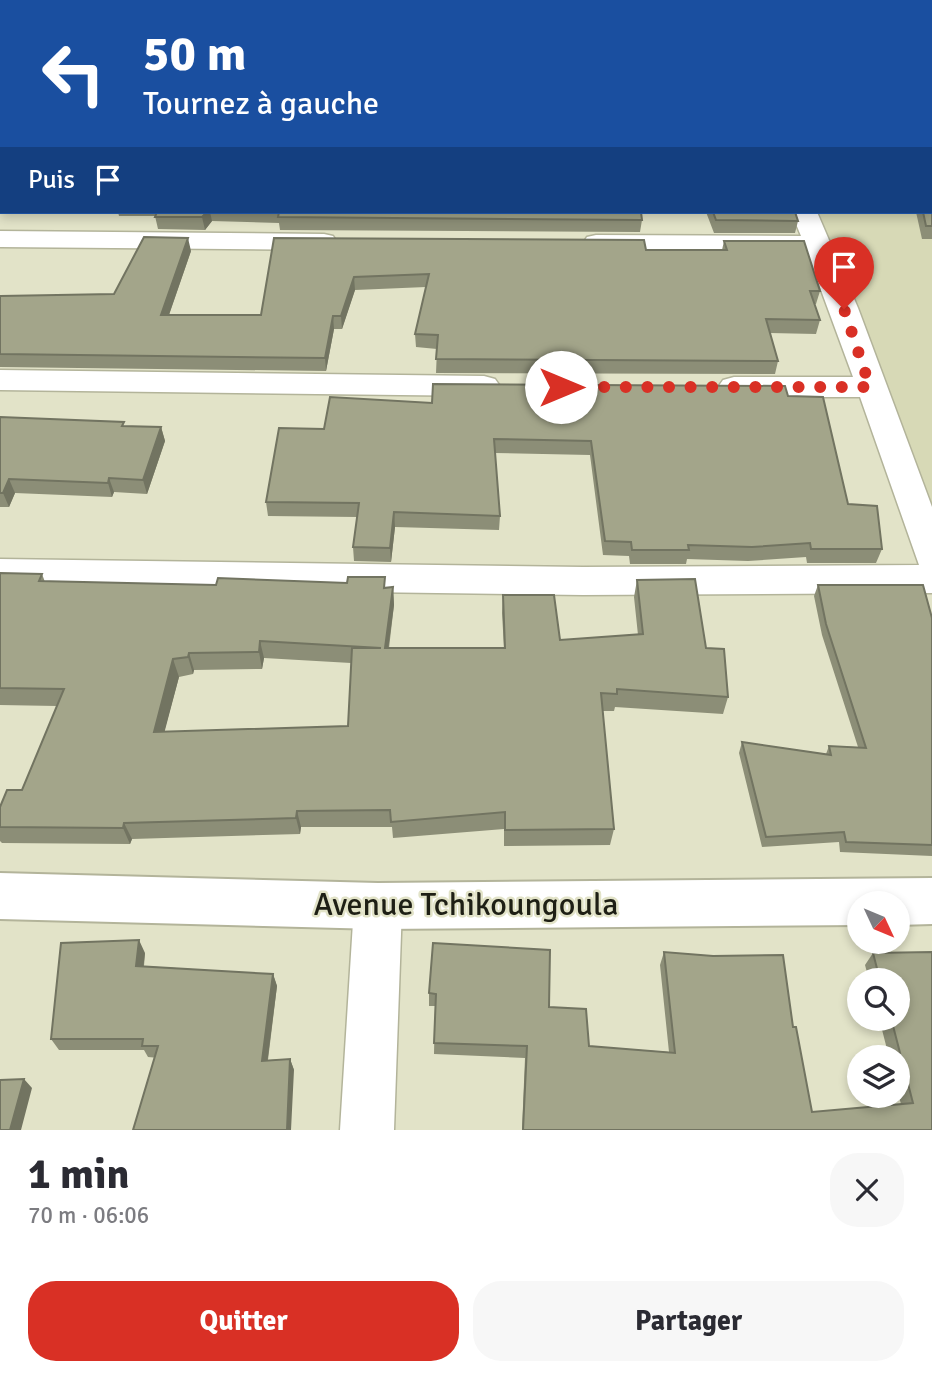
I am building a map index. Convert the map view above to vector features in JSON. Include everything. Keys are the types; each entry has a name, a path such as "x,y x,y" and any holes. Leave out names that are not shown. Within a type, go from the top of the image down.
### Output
{"street":[{"path":"805,214 844,309 932,556"},
{"path":"0,239 349,242"},
{"path":"572,243 818,244"},
{"path":"0,380 519,387"},
{"path":"709,387 870,387"},
{"path":"0,573 583,581 932,579"},
{"name":"Avenue Tchikoungoula","path":"0,896 378,906 932,901"},
{"path":"366,1130 378,906"}],"shaded area":[{"path":"820,214 932,214 932,521"}],"building":[{"path":"156,214 205,214 202,217 155,217"},
{"path":"279,214 641,214 642,220 278,217"},
{"path":"714,214 796,214 798,221 716,220"},
{"path":"923,214 932,214 932,226 926,226"},
{"path":"144,237 188,238 161,315 261,315 274,238 644,240 646,250 727,250 724,241 804,241 820,291 810,291 820,320 766,319 778,361 436,359 438,335 415,334 429,274 354,277 341,316 333,316 325,358 0,354 0,296 114,294"},
{"path":"433,384 785,386 788,396 823,397 848,504 877,506 882,549 811,549 810,543 752,547 688,545 689,550 632,550 631,542 605,541 591,441 494,439 500,516 394,512 390,548 353,547 359,503 266,502 279,428 324,429 330,397 432,403"},
{"path":"0,417 124,422 122,426 161,427 143,480 109,478 108,483 9,479 3,493 0,493"},
{"path":"0,573 42,574 39,581 216,585 218,578 347,583 348,577 385,577 384,588 393,587 385,648 505,648 503,595 554,595 560,640 643,634 637,580 695,579 706,648 724,649 728,697 617,689 617,694 601,693 614,829 505,830 505,812 391,822 390,810 297,811 296,818 124,823 123,828 0,827 0,807 7,790 22,790 64,689 0,688","holes":["260,641 381,648 352,648 348,726 154,732 173,659 188,657 189,653 259,652"]},
{"path":"818,585 923,585 932,618 932,845 846,842 844,832 766,837 742,742 831,755 829,746 866,748 826,624"},
{"path":"139,940 136,966 273,974 262,1061 290,1059 287,1130 133,1130 158,1046 142,1046 143,1039 51,1039 61,943"},
{"path":"433,943 550,950 549,1007 586,1009 589,1046 675,1053 664,952 713,956 783,955 793,1027 796,1027 812,1112 857,1108 910,1108 910,1103 913,1103 910,1091 910,1045 898,1045 894,1031 910,1031 910,968 877,968 873,954 932,952 932,1130 523,1130 527,1046 434,1043 436,994 429,993"},
{"path":"24,1079 10,1130 0,1130 0,1080"}],"route":[{"path":"561,387 870,387 844,309"}]}
